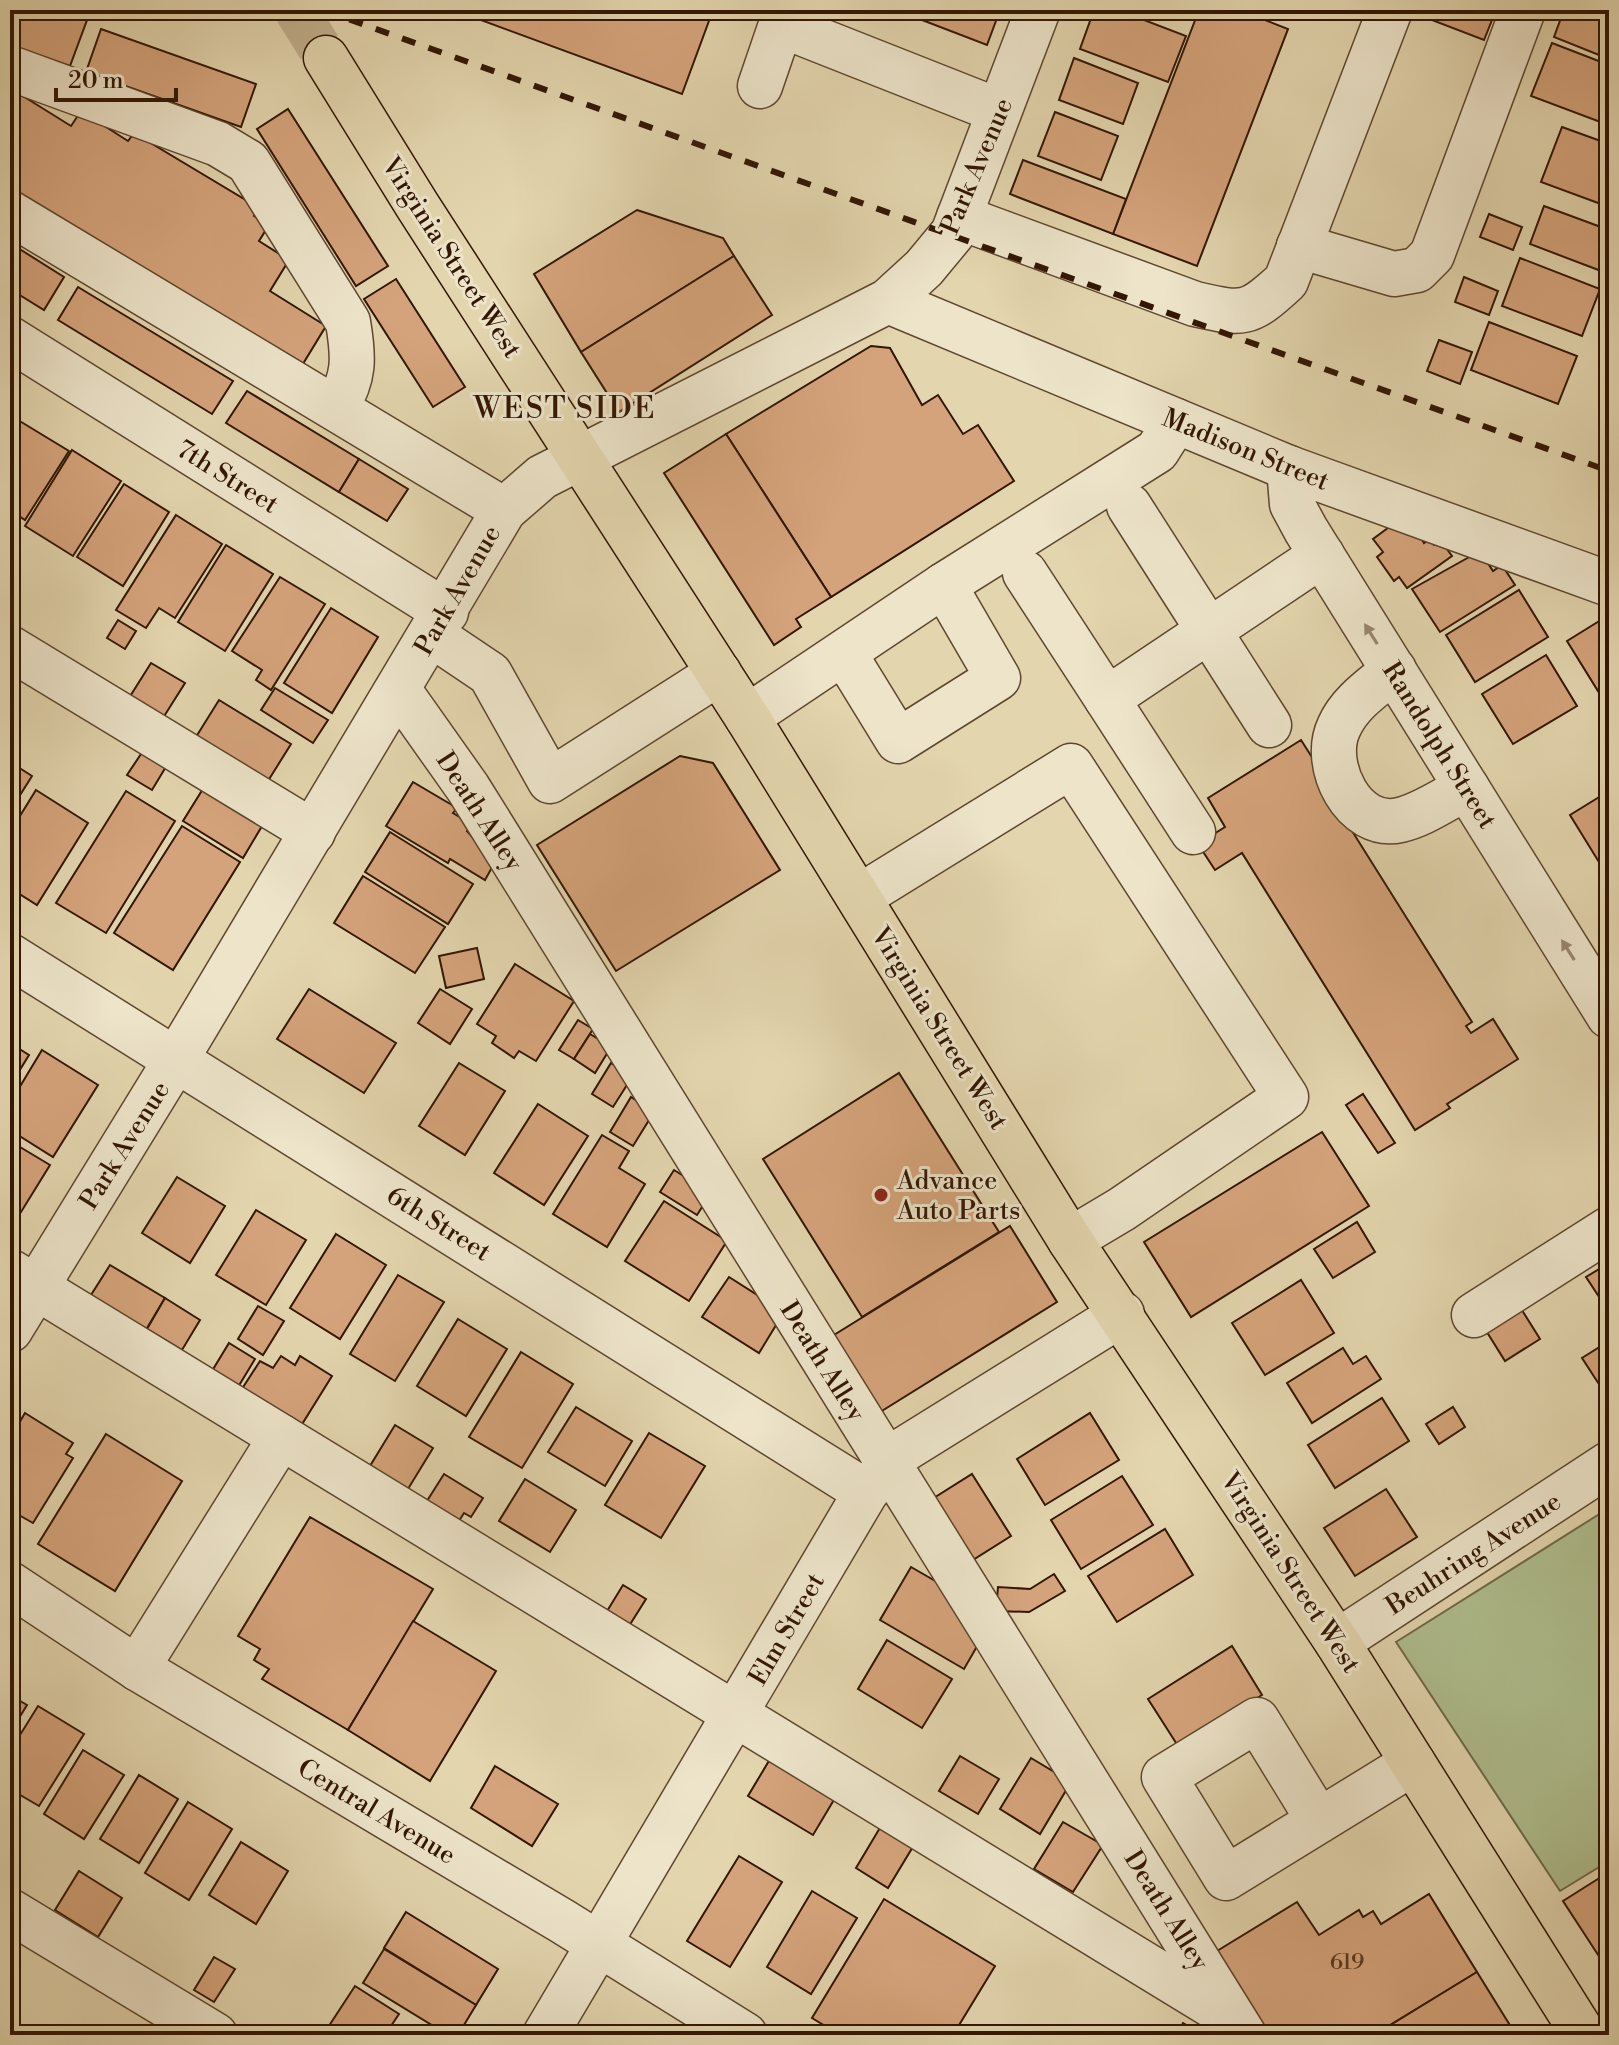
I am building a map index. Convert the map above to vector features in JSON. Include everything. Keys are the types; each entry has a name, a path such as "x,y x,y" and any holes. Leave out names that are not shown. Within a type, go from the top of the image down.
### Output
{"main road":[{"name":"Virginia Street West","path":"326,58 417,205 583,458 747,717 1070,1240 1337,1642 1584,2035"}],"street":[{"name":"Park Avenue","path":"10,1330 23,1279 177,1058 439,624 504,510 542,477 888,301 924,268 953,233 1038,10"},
{"path":"959,217 1195,304 1234,313 1258,307 1286,281 1390,10"},
{"path":"1299,246 1394,274 1417,270 1432,255 1523,10"},
{"path":"760,86 783,17 999,111"},
{"path":"10,68 218,144 248,162 348,322 353,352 350,385 336,408"},
{"path":"10,213 504,510"},
{"name":"Madison Street","path":"888,301 1289,468 1609,584"},
{"name":"7th Street","path":"10,339 439,624 490,674 550,781 719,673"},
{"path":"747,717 944,585 1157,451 1176,421"},
{"name":"Randolph Street","path":"1289,468 1292,504 1609,1016"},
{"path":"1129,506 1269,725"},
{"path":"1107,699 1322,555"},
{"path":"1025,573 1193,832"},
{"path":"844,653 898,741 998,678 944,585"},
{"path":"10,648 313,832"},
{"path":"1394,670 1354,704 1339,725 1333,743 1333,767 1345,792 1368,815 1385,821 1400,820 1467,788"},
{"name":"Death Alley","path":"398,689 468,788 878,1479 948,1555 1240,2027"},
{"path":"859,897 1071,766 1286,1097 1122,1209 1070,1240"},
{"name":"6th Street","path":"10,956 878,1479"},
{"path":"1474,1315 1609,1229"},
{"path":"23,1279 1240,2027"},
{"name":"Elm Street","path":"545,2035 878,1479 900,1452 1122,1314"},
{"path":"137,1668 281,1437"},
{"name":"Beuhring Avenue","path":"1337,1642 1609,1464"},
{"name":"Central Avenue","path":"10,1584 137,1668 745,2035"},
{"path":"1319,1821 1413,1763"},
{"path":"10,1911 215,2035"}],"green space":[{"path":"1609,1508 1609,1861 1560,1891 1396,1642"}],"building":[{"path":"10,10 58,10 87,20 70,66 10,45"},
{"path":"473,10 713,10 682,94 470,16"},
{"path":"896,10 1000,10 987,45"},
{"path":"1094,10 1118,10 1186,36 1168,82 1080,49"},
{"path":"1199,10 1239,10 1288,29 1197,266 1113,234"},
{"path":"1427,10 1496,10 1484,40 1424,17"},
{"path":"1564,10 1609,10 1609,59 1554,37"},
{"path":"101,29 256,84 241,127 86,72"},
{"path":"1552,43 1609,65 1609,107 1603,123 1531,96"},
{"path":"1074,58 1138,83 1123,124 1059,100"},
{"path":"10,88 71,126 81,111 128,141 134,133 259,208 254,216 269,225 259,241 289,260 270,291 326,326 298,372 10,196"},
{"path":"288,109 388,266 356,286 257,129"},
{"path":"1055,112 1118,136 1101,180 1038,156"},
{"path":"1562,127 1609,144 1609,207 1541,182"},
{"path":"1023,160 1126,199 1113,234 1010,194"},
{"path":"1544,206 1609,230 1609,274 1530,244"},
{"path":"637,210 723,238 734,256 581,352 534,274"},
{"path":"1489,214 1522,227 1513,250 1480,237"},
{"path":"10,243 64,277 44,310 10,289"},
{"path":"734,256 772,315 619,412 581,352"},
{"path":"1520,258 1600,289 1582,336 1502,306"},
{"path":"1464,277 1498,291 1489,315 1455,302"},
{"path":"396,279 465,387 433,407 364,299"},
{"path":"78,287 233,381 212,414 58,320"},
{"path":"1489,322 1577,356 1558,404 1471,370"},
{"path":"1439,340 1472,352 1460,384 1427,371"},
{"path":"871,346 890,348 922,405 938,395 963,434 978,425 1014,481 831,597 726,434"},
{"path":"247,391 359,459 339,492 226,423"},
{"path":"18,420 69,451 25,520 10,510 10,433"},
{"path":"726,434 831,597 796,619 801,627 774,645 664,473"},
{"path":"72,450 121,481 73,556 25,526"},
{"path":"359,459 408,489 387,521 339,492"},
{"path":"124,484 169,512 123,586 77,557"},
{"path":"176,515 222,544 175,618 159,608 146,628 116,610"},
{"path":"1396,522 1413,526 1424,543 1430,539 1434,545 1441,541 1452,556 1407,588 1399,577 1394,581 1377,557 1383,552 1373,539"},
{"path":"226,545 273,574 225,651 178,622"},
{"path":"1480,551 1493,571 1502,565 1515,585 1440,632 1412,589"},
{"path":"280,577 325,604 271,690 256,680 262,670 232,651"},
{"path":"1519,590 1548,637 1475,682 1446,635"},
{"path":"331,608 378,637 332,713 284,683"},
{"path":"1609,615 1609,684 1598,691 1567,641"},
{"path":"118,620 136,631 125,649 107,638"},
{"path":"1546,655 1577,706 1513,744 1482,694"},
{"path":"151,663 185,683 163,718 129,698"},
{"path":"275,688 328,720 313,743 261,710"},
{"path":"219,700 291,744 263,789 191,745"},
{"path":"1301,740 1324,776 1320,780 1472,1022 1466,1026 1471,1033 1493,1019 1518,1059 1447,1104 1450,1108 1415,1130 1242,853 1215,870 1198,844 1225,827 1208,798"},
{"path":"143,751 167,765 152,790 127,775"},
{"path":"680,756 713,763 780,870 616,971 537,845"},
{"path":"10,762 32,776 10,811"},
{"path":"413,782 457,808 453,813 471,824 467,831 495,862 485,880 450,859 448,863 386,826"},
{"path":"206,784 265,821 243,858 183,821"},
{"path":"36,790 88,823 37,905 10,888 10,832"},
{"path":"126,791 175,821 106,933 56,903"},
{"path":"1609,791 1609,863 1602,867 1570,815"},
{"path":"182,826 240,862 173,970 114,933"},
{"path":"390,832 473,884 448,924 365,872"},
{"path":"363,876 445,927 415,973 334,923"},
{"path":"477,948 484,979 446,988 439,956"},
{"path":"515,964 574,1001 536,1061 519,1051 514,1058 492,1043 496,1036 477,1024"},
{"path":"309,989 396,1043 364,1093 277,1039"},
{"path":"440,989 472,1009 450,1044 418,1023"},
{"path":"578,1020 593,1029 574,1059 559,1050"},
{"path":"590,1034 611,1047 595,1073 574,1059"},
{"path":"10,1043 29,1055 10,1086"},
{"path":"42,1050 98,1085 53,1157 10,1130 10,1103"},
{"path":"459,1063 505,1091 465,1155 419,1126"},
{"path":"611,1063 632,1077 613,1107 592,1094"},
{"name":"Advance Auto Parts","path":"899,1073 999,1232 862,1317 763,1159"},
{"path":"1363,1094 1395,1143 1378,1153 1346,1105"},
{"path":"631,1097 654,1112 633,1146 610,1132"},
{"path":"538,1104 588,1136 544,1205 494,1173"},
{"path":"1322,1132 1369,1206 1191,1317 1144,1242"},
{"path":"602,1135 629,1151 619,1168 645,1184 607,1247 553,1214"},
{"path":"10,1141 50,1165 21,1212 10,1206"},
{"path":"674,1170 711,1193 697,1215 660,1192"},
{"path":"177,1177 225,1206 190,1263 142,1233"},
{"path":"664,1201 727,1241 689,1301 625,1261"},
{"path":"256,1210 306,1240 266,1305 216,1275"},
{"path":"1357,1222 1375,1252 1333,1278 1314,1249"},
{"path":"1010,1226 1057,1302 869,1419 821,1343"},
{"path":"336,1234 386,1265 340,1339 290,1308"},
{"path":"1609,1263 1609,1312 1586,1277"},
{"path":"110,1265 165,1298 140,1340 84,1306"},
{"path":"398,1275 444,1302 395,1381 350,1354"},
{"path":"729,1277 784,1312 759,1353 702,1317"},
{"path":"1301,1280 1334,1333 1265,1375 1232,1323"},
{"path":"165,1298 200,1320 182,1350 147,1329"},
{"path":"258,1306 284,1321 263,1355 238,1339"},
{"path":"1520,1307 1540,1339 1505,1361 1485,1329"},
{"path":"458,1319 507,1349 466,1416 417,1386"},
{"path":"1609,1341 1609,1397 1608,1398 1582,1358"},
{"path":"229,1343 255,1359 235,1392 209,1376"},
{"path":"1343,1348 1353,1364 1366,1356 1381,1379 1312,1423 1287,1383"},
{"path":"521,1352 573,1384 522,1468 469,1437"},
{"path":"281,1356 295,1365 300,1356 332,1376 299,1429 240,1392 260,1361 273,1368"},
{"path":"1382,1398 1409,1441 1335,1488 1308,1445"},
{"path":"576,1407 632,1441 605,1486 548,1452"},
{"path":"1453,1407 1465,1427 1439,1444 1426,1424"},
{"path":"25,1413 73,1443 66,1454 73,1458 33,1523 10,1510 10,1422 18,1425"},
{"path":"1090,1413 1119,1460 1045,1505 1017,1459"},
{"path":"395,1425 433,1448 408,1489 370,1466"},
{"path":"649,1433 705,1466 661,1538 605,1505"},
{"path":"106,1434 182,1481 115,1591 38,1544"},
{"path":"444,1474 483,1498 471,1517 464,1513 452,1532 420,1512"},
{"path":"972,1474 1011,1536 968,1563 929,1501"},
{"path":"1122,1476 1153,1525 1081,1569 1051,1520"},
{"path":"525,1479 576,1510 550,1552 499,1521"},
{"path":"1386,1489 1417,1537 1355,1576 1324,1528"},
{"path":"310,1517 433,1589 348,1730 262,1679 269,1669 254,1660 260,1649 238,1636"},
{"path":"1165,1529 1193,1575 1117,1622 1088,1576"},
{"path":"911,1567 970,1601 987,1629 964,1669 880,1620"},
{"path":"1054,1574 1065,1591 1029,1612 996,1611 998,1587 1030,1589"},
{"path":"623,1585 646,1599 624,1634 601,1621"},
{"path":"413,1621 496,1671 430,1781 348,1730"},
{"path":"887,1640 952,1679 922,1728 858,1689"},
{"path":"1232,1646 1262,1695 1178,1746 1148,1699"},
{"path":"10,1695 27,1705 10,1733"},
{"path":"38,1706 84,1734 39,1806 10,1789 10,1751"},
{"path":"83,1750 124,1775 84,1839 44,1814"},
{"path":"773,1754 838,1793 813,1835 748,1796"},
{"path":"960,1756 999,1779 978,1814 939,1791"},
{"path":"1031,1758 1071,1782 1040,1834 1000,1809"},
{"path":"495,1766 558,1804 532,1846 471,1808"},
{"path":"139,1775 178,1799 139,1863 100,1839"},
{"path":"188,1802 232,1829 189,1900 145,1873"},
{"path":"884,1821 917,1840 888,1888 856,1868"},
{"path":"1063,1822 1103,1845 1073,1892 1034,1869"},
{"path":"241,1842 288,1871 256,1924 209,1895"},
{"path":"739,1856 782,1882 730,1967 687,1941"},
{"path":"79,1871 122,1898 98,1937 55,1910"},
{"path":"1609,1872 1609,1961 1604,1964 1563,1901"},
{"path":"812,1891 857,1918 811,1994 767,1967"},
{"path":"1429,1894 1477,1972 1374,2035 1269,2035 1217,1951 1297,1902 1319,1935 1359,1910 1363,1917 1373,1911 1381,1924"},
{"path":"884,1899 995,1966 953,2035 840,2035 812,2018"},
{"path":"406,1912 498,1969 476,2005 384,1948"},
{"path":"384,1949 476,2005 458,2035 448,2035 363,1983"},
{"path":"214,1957 235,1969 214,2002 194,1990"},
{"path":"1609,1961 1609,1978 1601,1966"},
{"path":"1477,1972 1516,2035 1374,2035"},
{"path":"355,1986 399,2014 385,2035 323,2035"},
{"path":"10,2023 30,2035 10,2035"},
{"path":"1183,2023 1204,2035 1176,2035"}],"tunnel":[{"path":"296,10 326,58"}],"railway":[{"path":"323,10 1609,471"}],"place":[{"name":"Advance Auto Parts","path":"881,1195"}],"district":[{"name":"WEST SIDE","path":"565,408"}]}
